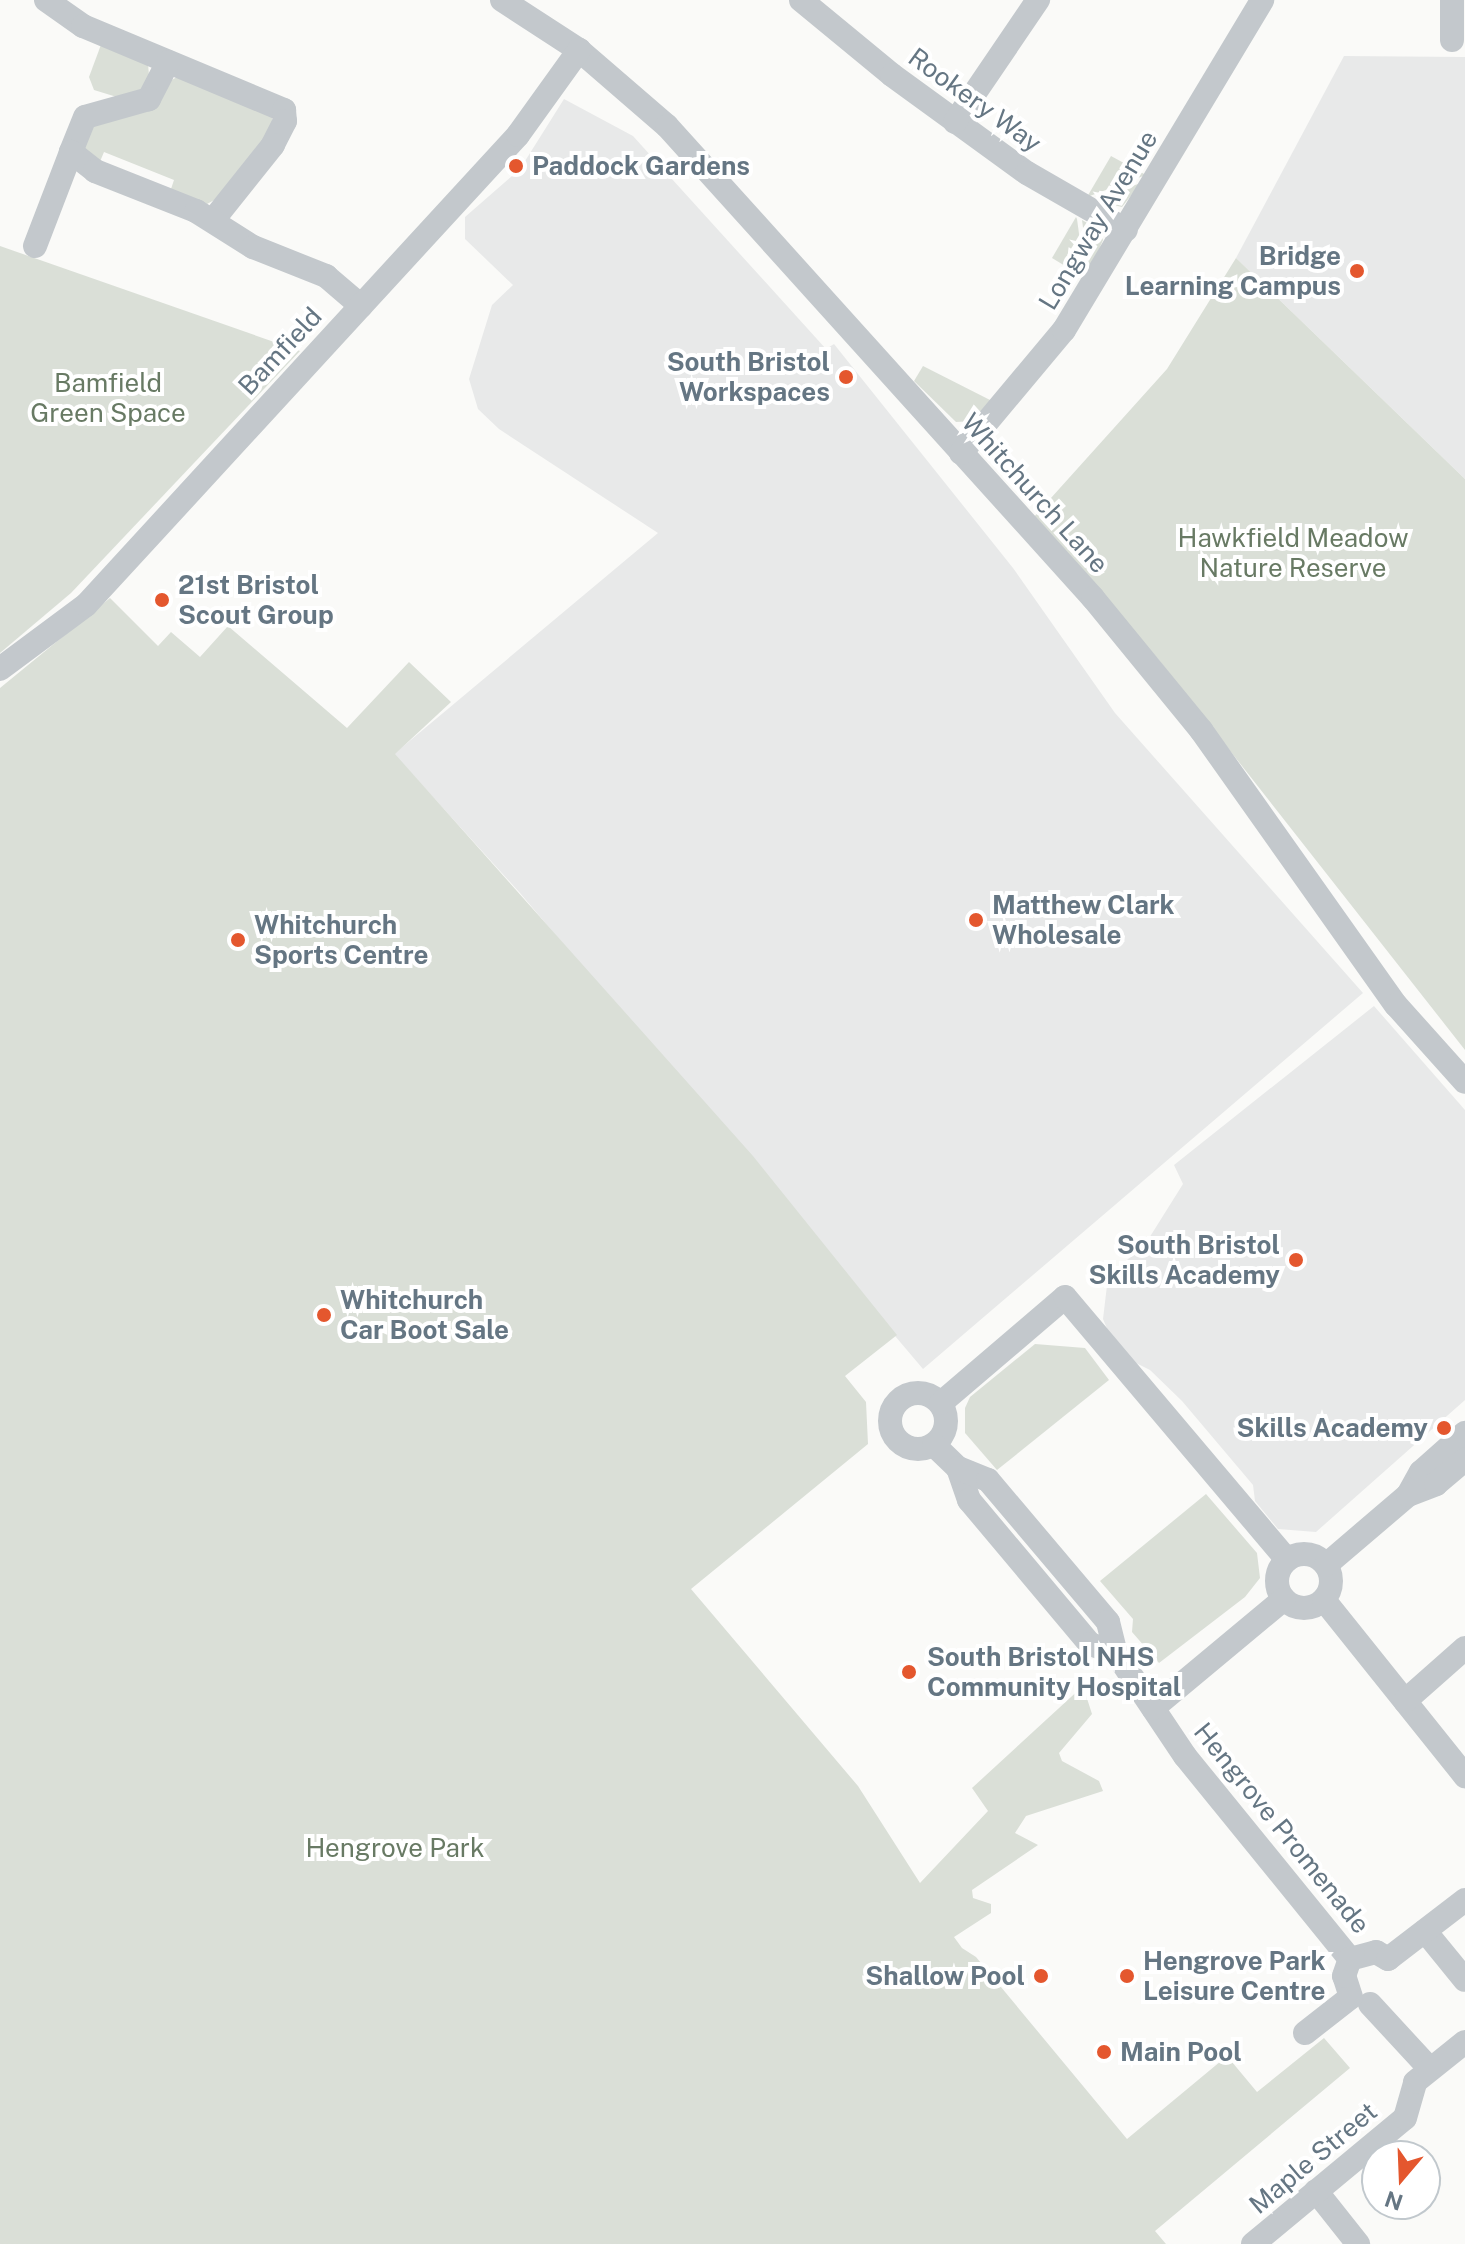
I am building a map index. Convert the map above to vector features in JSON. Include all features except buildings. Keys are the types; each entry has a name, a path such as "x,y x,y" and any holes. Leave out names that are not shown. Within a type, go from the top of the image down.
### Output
{"street":[{"path":"46,0 71,19 284,110 285,121 273,145 214,219"},
{"name":"Whitchurch Lane","path":"502,0 579,50 667,126 1093,598 1201,730 1387,993 1465,1082"},
{"name":"Rookery Way","path":"801,0 955,122 1027,173 1126,230"},
{"path":"955,122 1038,0"},
{"name":"Longway Avenue","path":"961,453 1046,354 1126,230 1262,0"},
{"path":"1452,0 1452,40"},
{"name":"Bamfield","path":"0,669 86,605 518,135 579,50"},
{"path":"35,246 85,117 149,99 168,62"},
{"path":"71,152 95,171 214,219 253,247 326,276 361,306"},
{"path":"941,1403 1065,1297 1287,1560"},
{"path":"895,1392 923,1393 941,1403 946,1424 934,1445 918,1450 896,1438 891,1413 895,1392"},
{"path":"1408,1495 1421,1472 1465,1433"},
{"name":"Hengrove Promenade","path":"934,1445 958,1468 969,1500 1090,1644 1116,1653 1185,1756 1350,1959"},
{"path":"1326,1565 1408,1495 1436,1484 1465,1460"},
{"path":"1313,1555 1326,1565 1331,1587 1324,1600 1297,1607 1284,1599 1278,1585 1287,1560 1313,1555"},
{"path":"1153,1708 1284,1599"},
{"path":"1324,1600 1410,1696 1465,1750"},
{"path":"1410,1696 1465,1648"},
{"path":"1410,1696 1465,1776"},
{"path":"1305,2033 1351,1997 1344,1976 1350,1959 1376,1952 1388,1959 1465,1900"},
{"path":"1425,1931 1465,1980"},
{"path":"1370,2004 1430,2069"},
{"name":"Maple Street","path":"1253,2244 1405,2118 1415,2082 1465,2042"},
{"path":"1316,2191 1358,2244"}],"shaded area":[{"name":"Bridge Learning Campus","path":"1344,56 1465,57 1465,479 1236,258"},
{"path":"564,99 633,136 826,349 834,344 1013,568 1115,713 1363,993 923,1369 520,893 394,754 658,533 499,429 478,409 469,379 492,305 513,285 465,239 465,217 520,169"},
{"name":"South Bristol Skills Academy","path":"1374,1006 1465,1110 1465,1400 1316,1532 1278,1529 1255,1501 1253,1485 1182,1401 1150,1370 1130,1360 1111,1338 1103,1319 1108,1277 1146,1243 1183,1184 1174,1165"}],"green space":[{"path":"102,42 148,63 150,89 120,98 94,90 89,77"},
{"path":"177,77 272,116 273,127 218,198 207,204 170,192 174,180 104,152 99,164 87,156 83,141 89,127"},
{"path":"1111,156 1146,175 1087,197"},
{"path":"1141,183 1122,207 1092,200"},
{"path":"1077,219 1085,278 1052,258"},
{"path":"1082,220 1098,229 1103,240 1089,272"},
{"name":"Bamfield Green Space","path":"0,246 300,351 71,593 0,653"},
{"name":"Hawkfield Meadow Nature Reserve","path":"1236,258 1465,479 1465,1050 1158,659 1033,518 1167,369"},
{"path":"923,366 992,401 974,421 956,422 914,381"},
{"name":"Hengrove Park","path":"110,598 158,646 171,632 200,657 228,626 347,728 409,662 451,702 395,754 753,1156 897,1335 845,1376 866,1402 868,1444 691,1589 858,1786 920,1883 988,1811 972,1788 1083,1686 1092,1714 1059,1753 1062,1761 1099,1781 1103,1791 1026,1816 1015,1833 1038,1845 972,1890 973,1898 991,1904 991,1913 954,1937 962,1948 976,1957 1127,2139 1227,2056 1257,2092 1324,2038 1350,2068 1155,2231 1166,2244 0,2244 0,688"},
{"path":"1035,1344 1085,1348 1109,1380 997,1470 965,1433 965,1408 970,1397"},
{"path":"1206,1494 1257,1553 1260,1578 1245,1597 1159,1663 1132,1632 1133,1619 1100,1581"}],"place":[{"name":"Paddock Gardens","path":"516,166"},
{"name":"Bridge Learning Campus","path":"1357,271"},
{"name":"South Bristol Workspaces","path":"846,377"},
{"name":"21st Bristol Scout Group","path":"162,600"},
{"name":"Matthew Clark Wholesale","path":"976,920"},
{"name":"Whitchurch Sports Centre","path":"238,940"},
{"name":"South Bristol Skills Academy","path":"1296,1260"},
{"name":"Whitchurch Car Boot Sale","path":"324,1315"},
{"name":"Skills Academy","path":"1444,1428"},
{"name":"South Bristol NHS Community Hospital","path":"909,1672"},
{"name":"Shallow Pool","path":"1041,1976"},
{"name":"Hengrove Park Leisure Centre","path":"1127,1976"},
{"name":"Main Pool","path":"1104,2052"}]}
